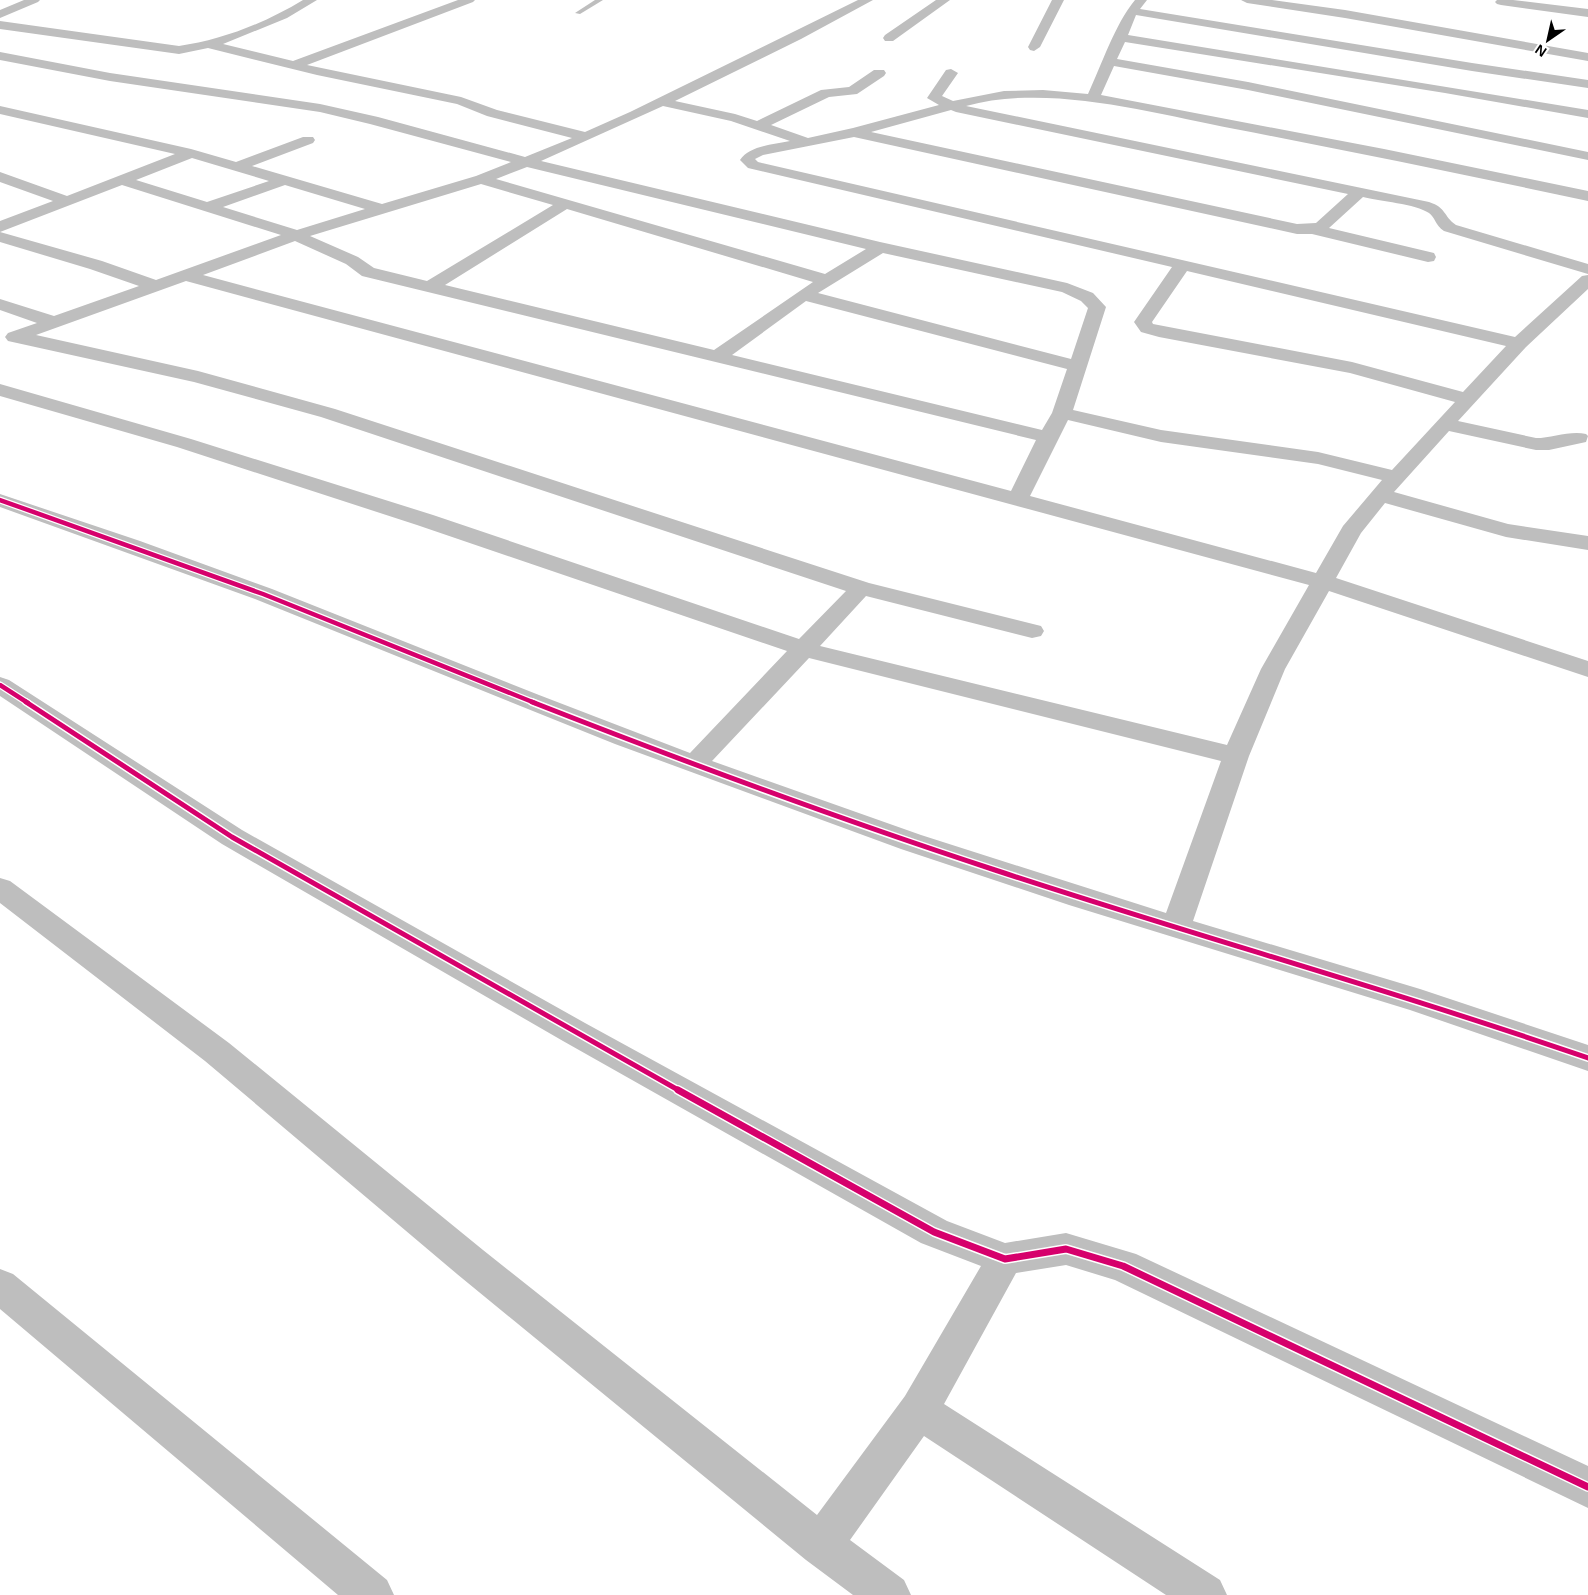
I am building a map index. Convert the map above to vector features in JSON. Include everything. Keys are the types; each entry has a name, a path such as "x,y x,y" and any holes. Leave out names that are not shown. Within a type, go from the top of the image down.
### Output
{"street":[{"path":"0,14 34,0"},
{"path":"0,25 179,50 207,44 275,20 311,0"},
{"path":"294,65 468,0"},
{"path":"8,339 297,235 481,179 526,162 662,102 867,0"},
{"path":"889,38 944,0"},
{"path":"1034,47 1058,0"},
{"path":"1247,0 1345,14 1588,57"},
{"path":"1501,2 1588,13"},
{"path":"1093,98 1119,37 1136,5 1472,67 1588,84"},
{"path":"1119,37 1445,89 1588,114"},
{"path":"1413,119 1445,89 1504,41"},
{"path":"207,44 461,101 492,113 586,137"},
{"path":"0,56 110,77 320,108 374,120 526,162 880,247 1067,288 1087,297 1098,307 1076,366 1062,413 1048,437 1018,499"},
{"path":"1108,61 1413,119 1588,156"},
{"path":"760,125 826,93 852,91 879,73"},
{"path":"951,73 934,98 948,105 1436,209 1441,214 1443,223 1450,228 1588,269"},
{"path":"1519,343 753,165 747,160 750,156 759,152 855,132 948,105 1004,95 1043,94 1093,98 1375,151 1588,196"},
{"path":"662,102 760,125 808,142"},
{"path":"0,110 192,153 382,210"},
{"path":"855,132 1036,174 1297,229 1312,229 1428,257"},
{"path":"238,166 308,140"},
{"path":"0,227 192,153"},
{"path":"0,177 67,201"},
{"path":"481,179 826,280"},
{"path":"121,180 297,235 307,242 359,263 368,272 1048,437"},
{"path":"208,207 285,180"},
{"path":"1312,229 1320,227 1359,192"},
{"path":"430,287 565,204"},
{"path":"0,237 96,265 156,286"},
{"path":"718,356 803,294 880,247"},
{"path":"1183,264 1143,322 1147,328 1159,332 1352,368 1467,400"},
{"path":"184,275 1321,581 1588,669"},
{"path":"1176,927 1236,756 1273,668 1351,531 1396,477 1519,343 1588,280"},
{"path":"803,294 1076,366"},
{"path":"0,304 53,322"},
{"path":"8,339 198,377 328,413 861,588 1032,631"},
{"path":"0,390 184,443 406,514 804,649 1236,756"},
{"path":"1062,413 1161,436 1309,456 1396,477"},
{"path":"1444,424 1536,444 1549,444 1579,438"},
{"path":"1380,495 1506,530 1588,543"},
{"path":"0,500 68,523 345,626 530,701 694,764 915,844 1176,927 1439,1006 1588,1058"},
{"path":"694,764 861,588"},
{"path":"0,685 241,842 574,1032 934,1232 1004,1259 1066,1249 1123,1266 1588,1487"},
{"path":"0,888 217,1052 470,1262 821,1545 889,1595"},
{"path":"821,1545 919,1410 1004,1259"},
{"path":"0,1286 372,1595"},
{"path":"919,1410 1205,1595"}],"lane":[{"path":"578,13 600,0"}],"cycle path":[{"path":"0,500 263,594 625,738 911,842 1080,897 1420,1001 1588,1058"},
{"path":"0,685 232,837 574,1032 934,1232 1005,1259 1066,1249 1123,1266 1588,1487"}]}
